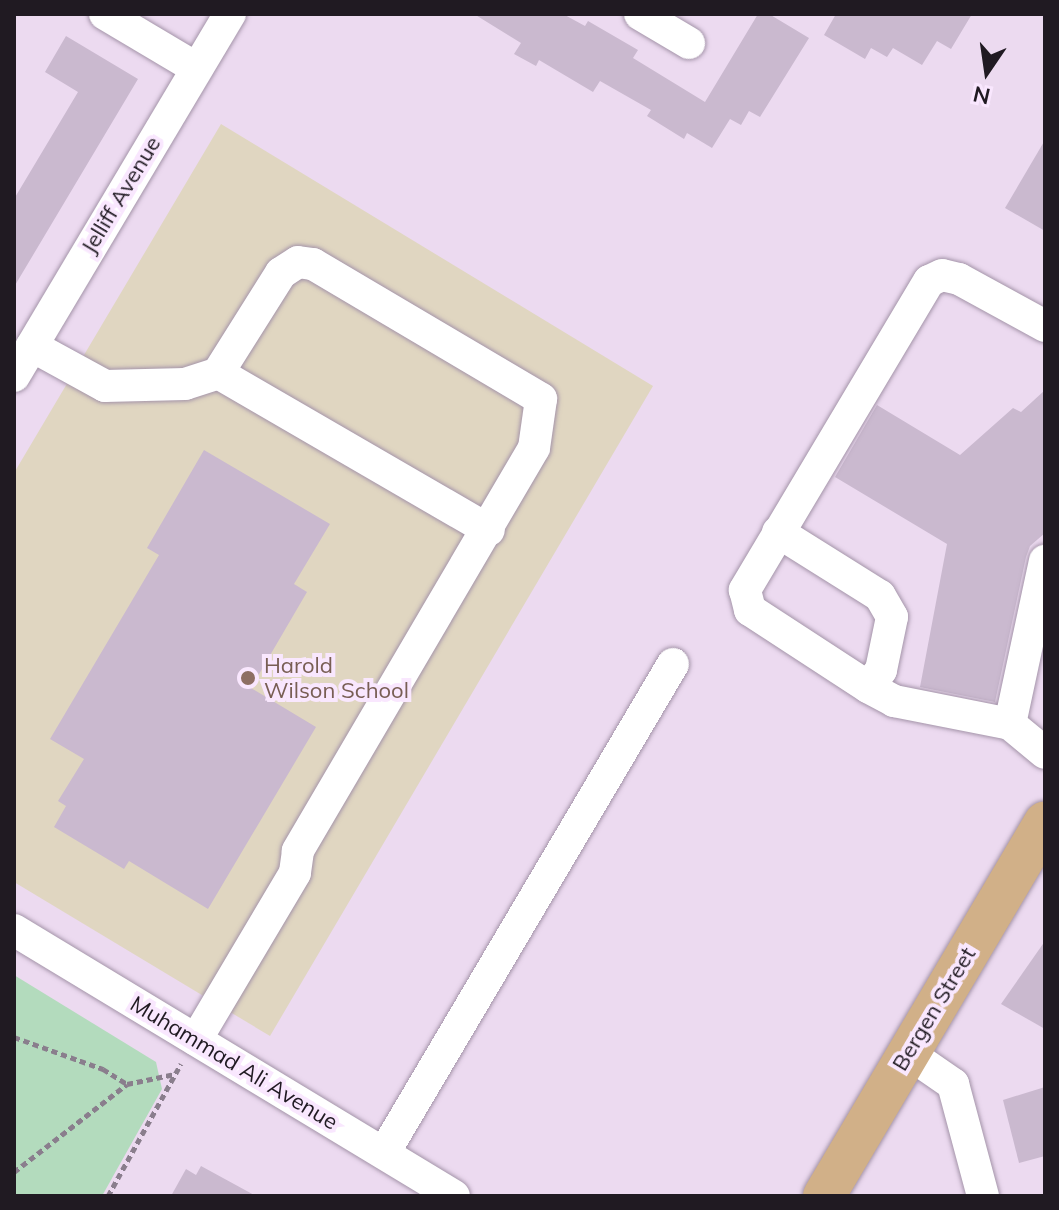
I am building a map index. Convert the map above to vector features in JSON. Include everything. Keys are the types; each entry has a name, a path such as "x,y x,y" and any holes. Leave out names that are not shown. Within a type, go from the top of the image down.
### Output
{"main road":[{"name":"Bergen Street","path":"824,1196 1045,823"}],"street":[{"path":"105,14 196,68"},
{"name":"Jelliff Avenue","path":"14,376 230,14"},
{"path":"640,14 689,43"},
{"path":"32,346 105,386 185,384 218,373 281,273 298,262 313,264 541,399 534,448 489,530 298,851 295,873 196,1040"},
{"path":"1045,326 959,279 942,275 929,281 745,590 750,610 868,687 894,701 1010,724 1045,753"},
{"path":"218,373 489,530"},
{"path":"778,532 880,596 892,617 881,670 868,687"},
{"path":"1010,724 1045,561"},
{"path":"384,1153 673,664"},
{"name":"Muhammad Ali Avenue","path":"14,930 454,1196"},
{"path":"908,1053 953,1084 983,1196"}],"path":[{"path":"14,1037 103,1069 127,1084"},
{"path":"108,1196 196,1040"},
{"path":"14,1172 40,1147 127,1084 175,1074"}],"shaded area":[{"name":"Harold Wilson School","path":"221,124 653,386 270,1036 14,882 14,473"}],"green space":[{"path":"14,975 156,1062 162,1089 102,1196 14,1196"}],"building":[{"path":"474,14 563,14 585,26 588,21 638,50 633,58 705,102 758,14 769,14 809,38 760,117 749,111 741,125 730,119 712,148 687,133 684,139 647,116 651,110 600,81 593,92 539,60 536,66 514,54 521,43"},
{"path":"836,14 972,14 951,49 937,41 922,65 893,48 887,57 871,48 865,59 824,35"},
{"path":"66,36 138,79 14,287 14,199 78,92 45,72"},
{"path":"1045,140 1045,231 1005,208"},
{"path":"1045,390 1045,533 1030,546 1026,557 995,702 920,687 947,544 835,477 877,405 960,455 1013,408 1021,412"},
{"path":"204,450 330,524 294,584 307,592 251,688 316,727 208,909 129,861 124,869 54,827 66,806 58,801 84,759 50,739 159,555 147,548"},
{"path":"1045,941 1045,1029 1001,1004"},
{"path":"1045,1087 1045,1156 1019,1163 1003,1100"},
{"path":"201,1166 256,1196 171,1196 186,1169 196,1175"}],"place":[{"name":"Harold Wilson School","path":"248,678"}]}
